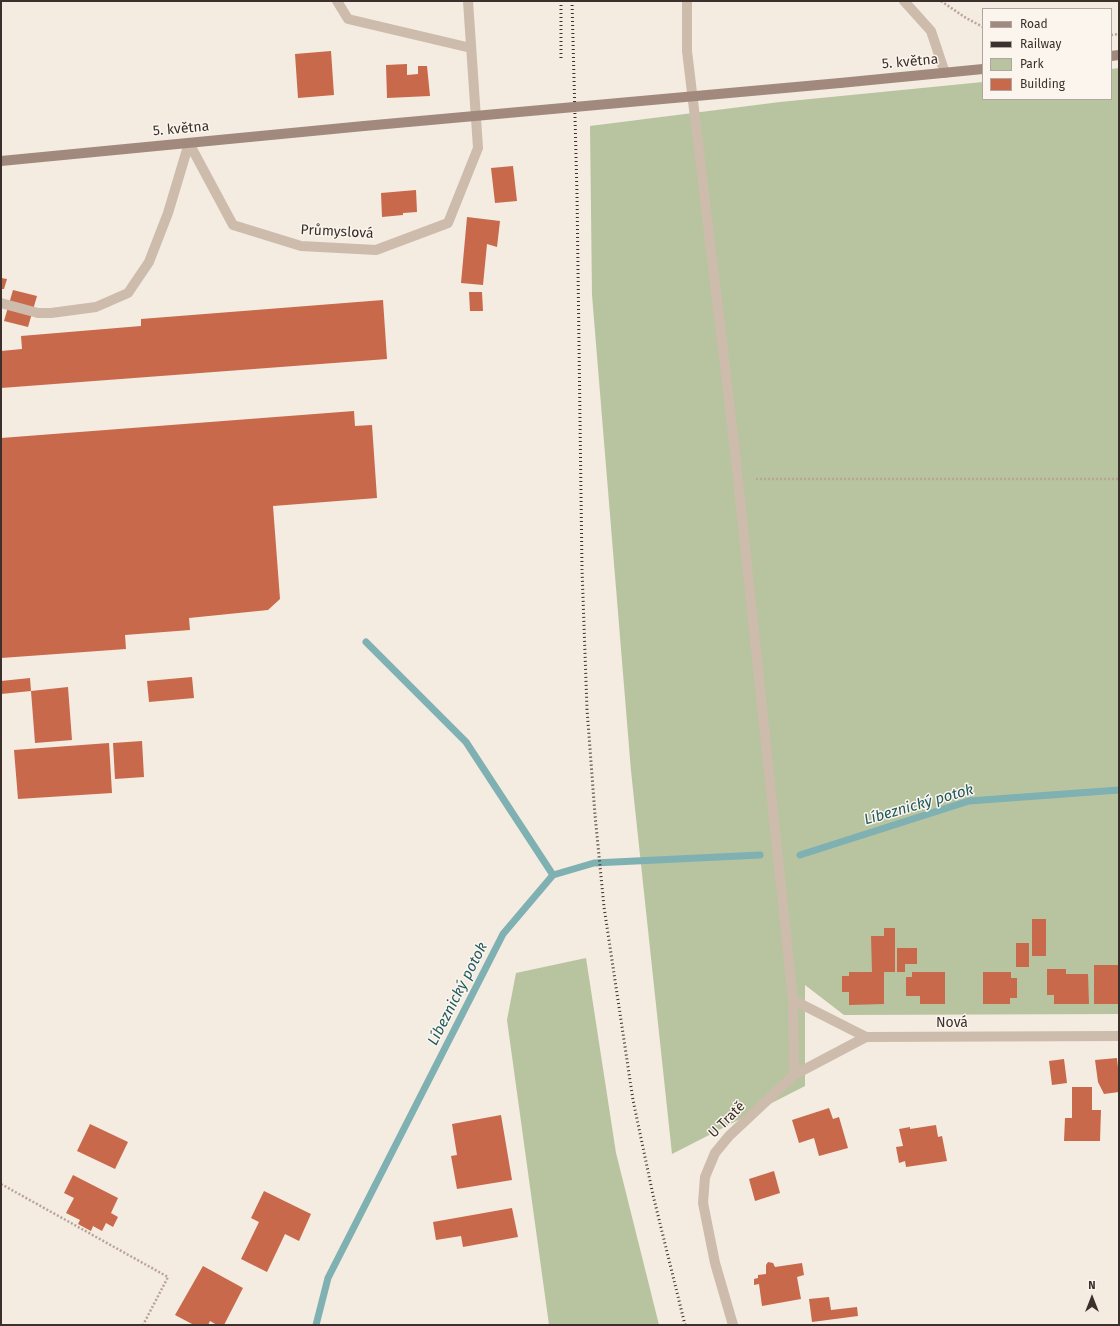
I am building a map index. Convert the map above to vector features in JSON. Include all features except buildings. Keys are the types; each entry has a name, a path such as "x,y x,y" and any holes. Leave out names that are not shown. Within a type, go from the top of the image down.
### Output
{"main road":[{"name":"5. května","path":"1,161 982,69"}],"street":[{"path":"337,1 348,19 471,48"},
{"name":"Průmyslová","path":"189,143 233,225 301,246 376,250 448,223 478,148 468,1"},
{"path":"687,1 688,51 738,479 794,1000 794,1075"},
{"path":"904,1 931,31 945,73"},
{"path":"1,303 38,313 52,313 96,307 128,293 149,262 168,213 189,143"},
{"name":"Nová","path":"794,1000 866,1037 1119,1036"},
{"name":"U Tratě","path":"733,1325 715,1263 703,1203 705,1178 715,1153 728,1136 794,1075 866,1037"}],"path":[{"path":"941,1 966,18 982,26"},
{"path":"738,479 1119,479"},
{"path":"1,1184 168,1277 143,1325"}],"green space":[{"path":"1119,68 1119,1014 844,1015 805,985 805,1086 672,1154 631,771 592,295 590,126 780,102 982,82 982,100 1112,100 1112,69"},
{"path":"586,958 616,1153 659,1325 549,1325 507,1020 516,973"}],"waterway":[{"path":"366,642 466,742 553,875"},
{"name":"Líbeznický potok","path":"800,855 969,801 1119,790"},
{"name":"Líbeznický potok","path":"316,1325 328,1278 503,934 553,875 594,863 760,855"}],"railway":[{"path":"561,1 561,60"},
{"path":"572,1 577,194 582,569 587,709 595,815 604,907 633,1100 653,1195 685,1325"}]}
